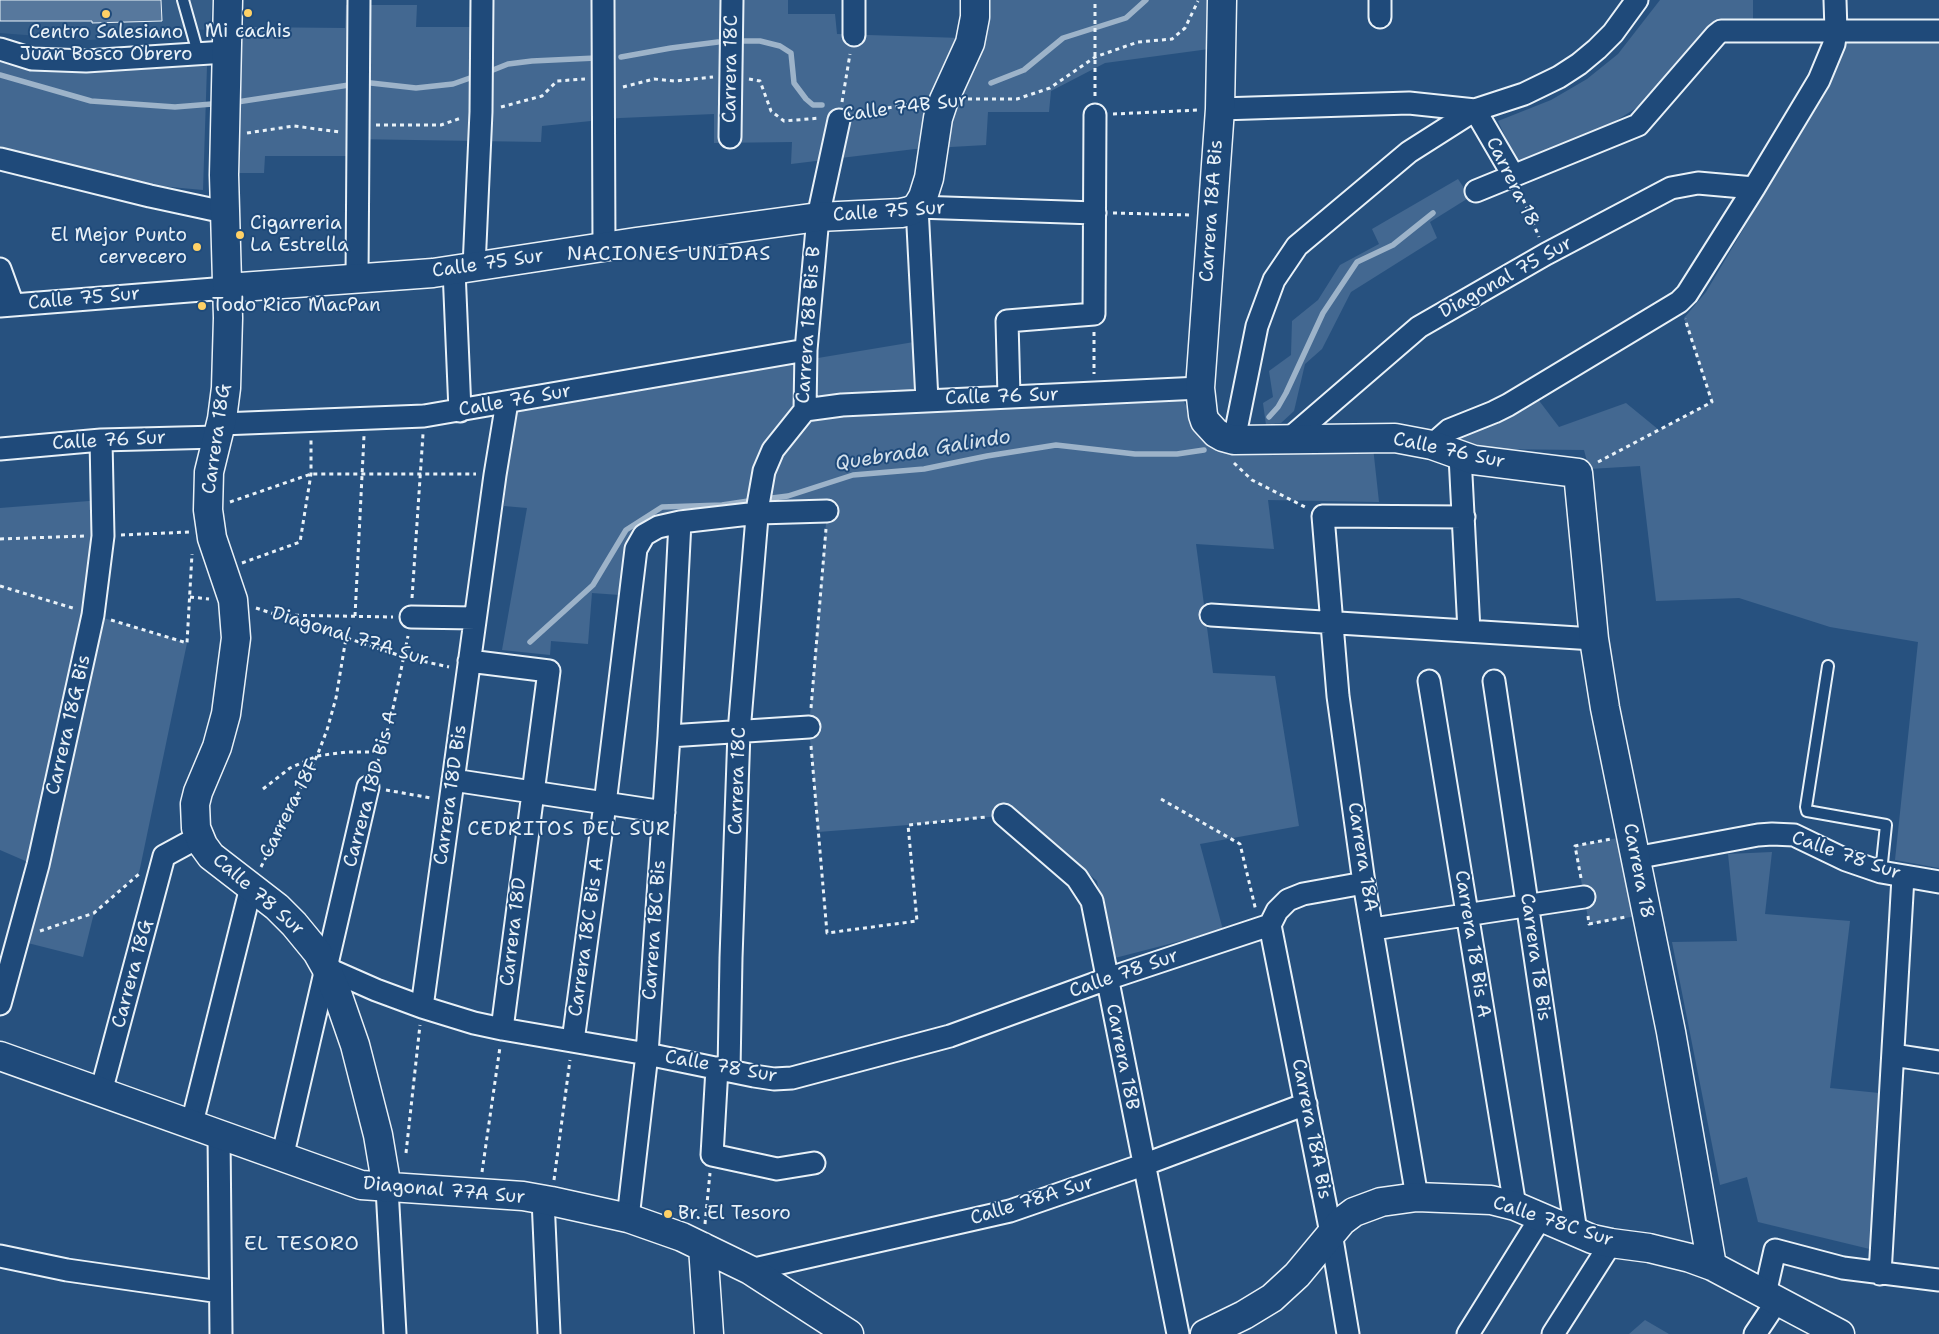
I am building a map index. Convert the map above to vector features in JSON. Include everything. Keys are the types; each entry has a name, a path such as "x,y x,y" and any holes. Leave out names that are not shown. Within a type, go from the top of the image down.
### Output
{"street":[{"name":"Carrera 18G","path":"199,837 196,828 195,804 203,778 217,747 228,698 236,638 234,600 212,538 208,510 209,472 220,430 226,396 227,288 224,136 228,0"},
{"path":"357,278 359,0"},
{"path":"460,410 464,269 481,112 482,0"},
{"path":"603,0 604,247"},
{"name":"Carrera 18C","path":"730,137 732,0"},
{"path":"854,0 854,35"},
{"path":"927,400 917,207 923,197 929,178 935,138 944,100 970,43 974,29 976,0"},
{"name":"Carrera 18A Bis","path":"1221,433 1201,410 1200,388 1220,108 1222,0"},
{"path":"1221,433 1274,280 1297,246 1409,152 1475,110 1524,94 1559,77 1597,49 1613,33 1637,0"},
{"path":"1432,445 1448,430 1501,409 1679,302 1693,286 1819,80 1829,59 1836,31 1835,0"},
{"path":"1476,191 1638,125 1716,35 1722,31 1939,31"},
{"path":"0,49 32,59 86,61 226,52"},
{"path":"1220,108 1409,103 1475,110"},
{"name":"Carrera 18","path":"1475,110 1513,175"},
{"path":"1009,396 1007,320 1094,314 1095,115"},
{"name":"Carrera 18B Bis B","path":"759,503 764,471 774,450 805,410 806,350 818,217 839,118"},
{"path":"0,159 224,212"},
{"name":"Diagonal 75 Sur","path":"1289,439 1419,327 1546,254 1672,188 1698,183 1754,188"},
{"name":"Calle 75 Sur","path":"6,305 464,269 818,217 901,213 917,207 1094,212"},
{"path":"0,269 6,305"},
{"name":"Calle 76 Sur","path":"0,449 220,430 310,420 424,416 806,350"},
{"name":"Calle 76 Sur","path":"805,410 842,405 927,400 1200,388"},
{"name":"Carrera 18D Bis","path":"422,1007 468,666 507,402"},
{"name":"Calle 76 Sur","path":"1221,433 1289,439 1396,438 1432,445 1474,460 1578,473"},
{"name":"Carrera 18G Bis","path":"0,1004 8,940 38,865 93,615 103,536 100,440"},
{"path":"1460,456 1469,631"},
{"name":"Carrera 18","path":"1578,473 1594,639 1605,708 1671,1032 1712,1266"},
{"name":"Carrera 18C","path":"712,1155 723,1070 731,958 739,732 759,503"},
{"name":"Carrera 18C Bis A","path":"573,1041 605,804 636,549 644,535 658,527 759,503 828,511"},
{"path":"1323,516 1464,517"},
{"name":"Carrera 18A","path":"1323,516 1338,696 1364,883 1418,1197"},
{"name":"Carrera 18C Bis","path":"628,1218 647,1054 669,736 680,522"},
{"path":"1211,615 1594,639"},
{"path":"411,617 475,618"},
{"name":"Carrera 18D","path":"468,666 549,671 502,1029"},
{"name":"Carrera 18 Bis A","path":"1429,681 1515,1206"},
{"name":"Carrera 18 Bis","path":"1494,681 1576,1232"},
{"path":"669,736 810,727"},
{"name":"Carrera 18D Bis A","path":"282,1158 368,787"},
{"path":"451,791 532,793 664,812"},
{"name":"Carrera 18B","path":"1004,815 1077,878 1092,901 1178,1334"},
{"name":"Calle 78 Sur","path":"1633,847 1772,834 1794,835 1846,860 1881,872 1939,882"},
{"path":"164,856 199,837"},
{"name":"Calle 78 Sur","path":"199,837 211,856 277,907 294,924 317,952 326,968 376,990 422,1007 502,1029 647,1054 774,1079 792,1078 950,1036 1107,979 1265,927"},
{"name":"Carrera 18G","path":"102,1092 164,856"},
{"path":"1880,1274 1902,877"},
{"path":"1265,927 1288,900 1303,894 1364,883"},
{"path":"192,1124 251,887"},
{"path":"1373,929 1584,897"},
{"name":"Carrera 18A Bis","path":"1265,927 1306,1104 1332,1233 1348,1334"},
{"path":"326,968 355,1046 394,1189 395,1334"},
{"path":"1893,1055 1939,1062"},
{"name":"Diagonal 77A Sur","path":"0,1056 348,1182 394,1189 479,1192 547,1200 655,1226 750,1270 849,1334"},
{"name":"Calle 78A Sur","path":"750,1270 1010,1211 1143,1165 1306,1104"},
{"path":"218,1134 221,1334"},
{"path":"712,1155 777,1169 814,1163"},
{"name":"Calle 78C Sur","path":"1205,1334 1244,1315 1272,1298 1297,1275 1342,1221 1354,1212 1395,1199 1418,1197 1491,1200 1515,1206 1576,1232 1611,1243 1673,1253 1712,1266 1840,1334"},
{"path":"547,1200 550,1334"},
{"path":"1468,1334 1541,1217"},
{"path":"1552,1334 1611,1243"},
{"path":"703,1247 709,1334"},
{"path":"1755,1334 1771,1297 1775,1250 1843,1268 1939,1280"},
{"path":"0,1256 67,1270 220,1292"}],"lane":[{"path":"183,0 198,54"},
{"path":"1828,666 1806,807 1807,811 1884,823 1886,825 1881,872"}],"path":[{"path":"1095,0 1095,115 1220,108"},
{"name":"Calle 74B Sur","path":"224,136 294,126 357,134 377,125 441,125 542,96 557,81 603,85 654,79 675,81 731,75 760,81 771,111 784,121 839,118 944,100 1017,99 1050,88 1096,57 1138,42 1172,39 1185,28 1198,0"},
{"path":"839,118 854,35"},
{"name":"Carrera 18","path":"1513,175 1546,254"},
{"path":"1094,212 1212,215"},
{"path":"1578,473 1712,402 1679,302"},
{"path":"1094,314 1094,393"},
{"name":"Carrera 18D Bis A","path":"368,787 382,752 404,657 411,617 424,416"},
{"path":"355,616 366,418"},
{"path":"224,569 300,542 311,474 310,420"},
{"path":"1221,433 1223,454 1252,480 1323,516"},
{"path":"208,510 311,474 495,475"},
{"path":"0,540 162,533"},
{"path":"187,643 193,551"},
{"name":"Diagonal 77A Sur","path":"234,600 404,657 468,666"},
{"path":"275,614 411,617"},
{"name":"Carrera 18F","path":"251,887 317,756 327,730 336,698 346,638"},
{"path":"263,789 290,768 317,756 346,752 382,752"},
{"path":"368,787 451,791"},
{"path":"1161,799 1240,844 1265,927"},
{"path":"827,934 917,921 908,826 1004,815"},
{"path":"1575,846 1633,847"},
{"path":"8,940 94,913 139,874 164,856"},
{"path":"394,1189 422,1007"},
{"path":"479,1192 502,1029"},
{"name":"Carrera 18C Bis A","path":"547,1200 573,1041"},
{"path":"703,1247 712,1155"}],"shaded area":[{"name":"Centro Salesiano Juan Bosco Obrero","path":"0,0 212,0 210,30 177,29 171,34 89,40 0,33"},
{"path":"472,0 788,0 788,14 835,14 837,34 961,38 981,0 1212,0 1209,49 1105,63 1051,91 1049,112 988,112 986,145 915,149 791,164 792,142 714,143 714,114 620,118 542,126 541,142 351,139 349,156 265,156 264,173 235,173 241,27 345,28 346,5 417,5 416,27 472,27"},
{"path":"1660,0 1753,0 1753,19 1718,19 1683,63 1641,105 1598,132 1519,167 1498,121 1551,100 1587,79 1618,54"},
{"path":"1939,39 1939,868 1895,860 1918,642 1830,627 1739,598 1656,601 1640,466 1589,469 1584,450 1487,449 1452,439 1534,394 1559,427 1626,403 1659,430 1712,402 1684,318 1706,292 1813,112 1839,63 1846,41"},
{"path":"0,61 63,72 207,66 203,190 127,183 0,150"},
{"path":"1458,179 1470,197 1430,222 1437,238 1351,292 1322,349 1305,364 1294,411 1281,423 1266,425 1263,403 1273,397 1269,371 1291,355 1292,321 1318,300 1340,265 1379,244 1372,229"},
{"path":"920,341 923,405 1182,398 1197,426 1373,447 1379,502 1268,500 1274,549 1196,544 1213,673 1275,676 1299,826 1200,844 1223,930 1111,959 1097,881 1020,814 818,832 809,727 827,511 747,509 629,546 620,595 592,593 588,644 551,641 550,655 502,650 527,508 504,506 512,409"},
{"path":"102,500 94,615 187,643 139,873 94,913 83,957 16,940 37,866 0,850 0,508"},
{"path":"1623,837 1637,916 1589,924 1575,846"},
{"path":"1772,852 1765,914 1850,921 1830,1088 1879,1093 1882,1252 1758,1222 1747,1177 1720,1185 1672,942 1737,941 1728,854"},
{"path":"1645,1320 1669,1334 1629,1334"}],"building":[{"path":"0,0 161,0 162,21 92,23 92,21 0,21"}],"waterway":[{"path":"991,83 1024,70 1063,38 1126,18 1146,0"},
{"path":"744,41 760,41 780,46 791,53 794,83 813,105 822,105"},
{"path":"621,57 718,42"},
{"path":"493,70 508,64 532,61 596,58"},
{"path":"0,75 91,101 175,107 212,104"},
{"path":"371,83 416,88 453,84 470,78"},
{"path":"237,102 349,85"},
{"name":"Quebrada Galindo","path":"1269,417 1278,407 1286,393 1323,313 1357,262 1393,245 1433,213"},
{"name":"Quebrada Galindo","path":"764,499 788,496 853,475 924,469 987,456 1056,445 1135,454 1177,454 1204,450"},
{"name":"Quebrada Galindo","path":"530,642 593,585 626,530 662,507 722,505 755,500"}],"place":[{"name":"Mi cachis","path":"248,13"},
{"name":"Centro Salesiano Juan Bosco Obrero","path":"106,14"},
{"name":"Cigarreria La Estrella","path":"240,235"},
{"name":"El Mejor Punto cervecero","path":"197,247"},
{"name":"Todo Rico MacPan","path":"202,306"},
{"name":"Br. El Tesoro","path":"668,1214"}],"district":[{"name":"NACIONES UNIDAS","path":"669,255"},
{"name":"CEDRITOS DEL SUR","path":"569,830"},
{"name":"EL TESORO","path":"302,1245"}]}
